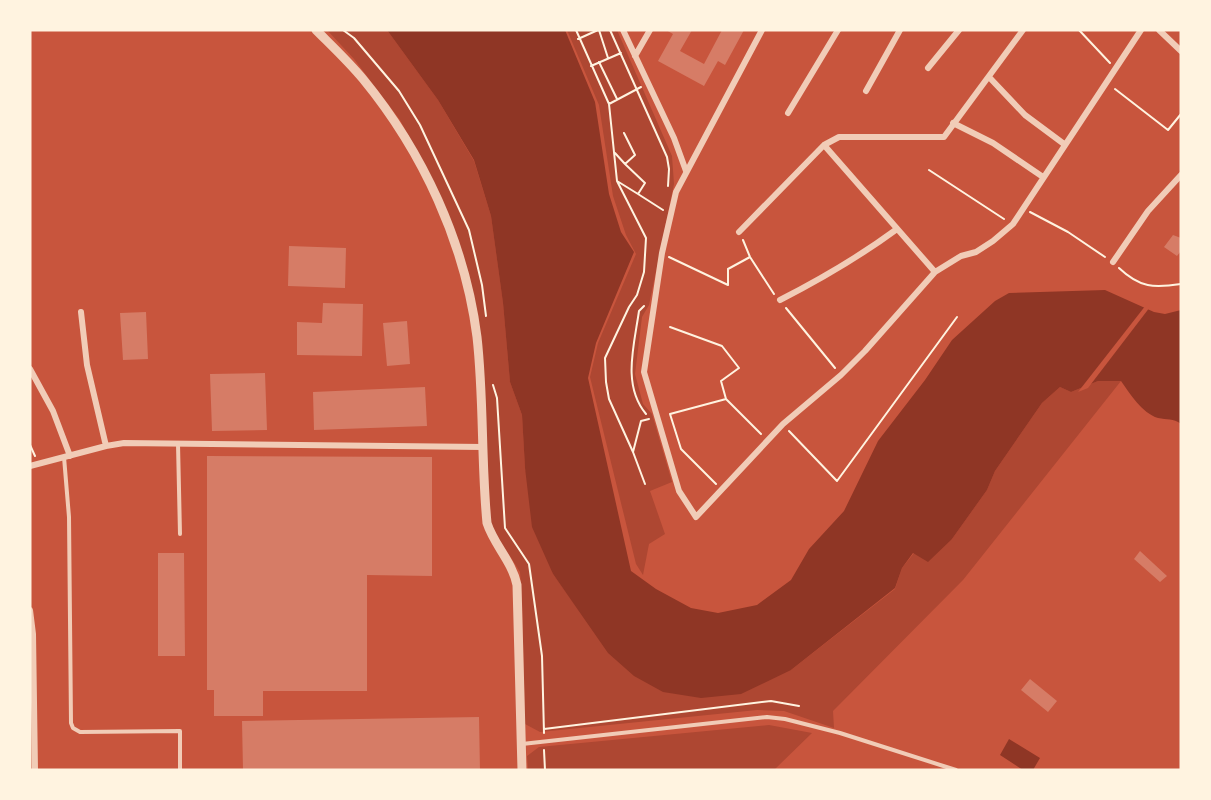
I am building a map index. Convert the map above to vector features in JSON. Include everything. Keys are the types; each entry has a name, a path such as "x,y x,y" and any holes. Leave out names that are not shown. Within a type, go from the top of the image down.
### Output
{"street":[{"path":"316,30 362,77 388,111 427,178 451,231 466,282 477,337 487,523 490,533 514,572 517,585 522,770"},
{"path":"623,30 674,138 686,171"},
{"path":"635,56 650,30"},
{"path":"762,30 676,192 662,253 645,372 679,491 696,517 783,424 841,375 865,351 935,272 961,256 976,252 1012,224 1141,30"},
{"path":"788,113 838,30"},
{"path":"866,91 900,30"},
{"path":"928,68 959,30"},
{"path":"740,232 824,145 839,137 944,137 1023,30"},
{"path":"1159,30 1181,51"},
{"path":"988,77 1025,115 1064,144"},
{"path":"953,123 993,143 1043,177"},
{"path":"824,145 935,272"},
{"path":"1113,262 1148,211 1181,175"},
{"path":"780,300 833,273 897,229"},
{"path":"81,312 87,365 106,446"},
{"path":"30,369 53,411 67,456"},
{"path":"30,466 106,446 178,443 483,447"},
{"path":"30,610 35,770"}],"lane":[{"path":"178,443 180,534"},
{"path":"67,456 71,723 73,728 80,732 180,731 180,770"},
{"path":"521,744 767,717 785,719 840,733 956,770"}],"path":[{"path":"576,30 578,39 609,104 617,181 646,238 644,272 637,296 629,307 605,358 609,399 645,484"},
{"path":"578,39 598,30 608,58"},
{"path":"610,30 667,157 669,169 667,191"},
{"path":"1079,30 1114,68"},
{"path":"591,66 621,53"},
{"path":"599,62 617,99"},
{"path":"1105,82 1168,130 1181,114"},
{"path":"609,104 648,83"},
{"path":"624,133 635,155 625,164"},
{"path":"614,152 645,183 638,194"},
{"path":"928,170 1012,224"},
{"path":"617,181 671,215"},
{"path":"664,210 665,201"},
{"path":"1023,208 1068,232 1113,262 1127,276 1146,286 1164,287 1181,284"},
{"path":"740,232 750,257 780,300 841,375"},
{"path":"662,253 728,285 728,269 750,257"},
{"path":"633,452 641,422 650,419 640,406 630,377 639,312 645,304"},
{"path":"783,424 837,481 957,317"},
{"path":"670,327 722,346 739,368 721,381 726,399 767,440"},
{"path":"657,417 726,399"},
{"path":"670,414 681,450 722,490"},
{"path":"544,729 771,701 799,706"}],"shaded area":[{"path":"327,30 387,30 438,100 474,161 491,216 503,303 510,382 522,415 525,468 553,574 581,613 791,670 895,589 902,568 914,553 952,539 987,490 995,471 1042,403 1060,387 1071,392 1098,381 1121,381 963,580 833,711 834,728 784,711 757,710 540,732 525,724 520,572 494,531 491,522 480,335 471,282 455,232 431,177 400,120 354,59"},
{"path":"387,30 565,30 595,102 609,194 621,232 634,252 596,343 588,378 631,571 656,589 691,608 718,613 757,605 791,580 809,549 844,511 878,441 925,380 952,340 995,301 1009,293 1105,290 1154,312 1165,314 1181,310 1181,424 1152,416 1137,403 1121,381 1098,381 1071,392 1060,387 1042,403 995,471 987,490 952,539 928,562 913,553 902,568 895,588 791,670 741,694 701,698 663,692 634,676 608,653 553,574 532,527 522,415 510,382 503,303 491,216 474,160 438,100"},
{"path":"567,30 617,30 672,156 674,184 649,305 642,317 635,374 643,404 652,414 672,482 650,491 665,534 649,544 643,575 636,564 590,377 598,343 636,254 626,235 613,196 599,105"},
{"path":"769,725 812,733 774,770 528,770 527,756 539,747"},
{"path":"1009,739 1040,758 1033,770 1023,770 1000,755"}],"pier":[{"path":"1146,305 1150,307 1088,388 1078,392"}],"building":[{"path":"666,30 692,30 680,51 704,64 722,30 744,30 725,65 718,61 704,86 658,61 673,34"},
{"path":"1173,235 1181,238 1181,251 1177,256 1164,247"},
{"path":"289,246 346,248 345,288 288,286"},
{"path":"323,303 363,304 362,356 297,355 297,322 322,323"},
{"path":"146,312 148,359 123,360 120,313"},
{"path":"407,321 410,364 387,366 383,323"},
{"path":"265,373 267,430 212,431 210,374"},
{"path":"425,387 427,426 314,430 313,392"},
{"path":"207,456 432,457 432,576 367,575 367,691 263,691 263,716 214,716 214,690 207,690"},
{"path":"1140,551 1167,576 1160,582 1134,559"},
{"path":"158,553 184,553 185,656 158,656"},
{"path":"1030,679 1057,701 1048,712 1021,690"},
{"path":"479,717 480,770 243,770 242,721"}]}
